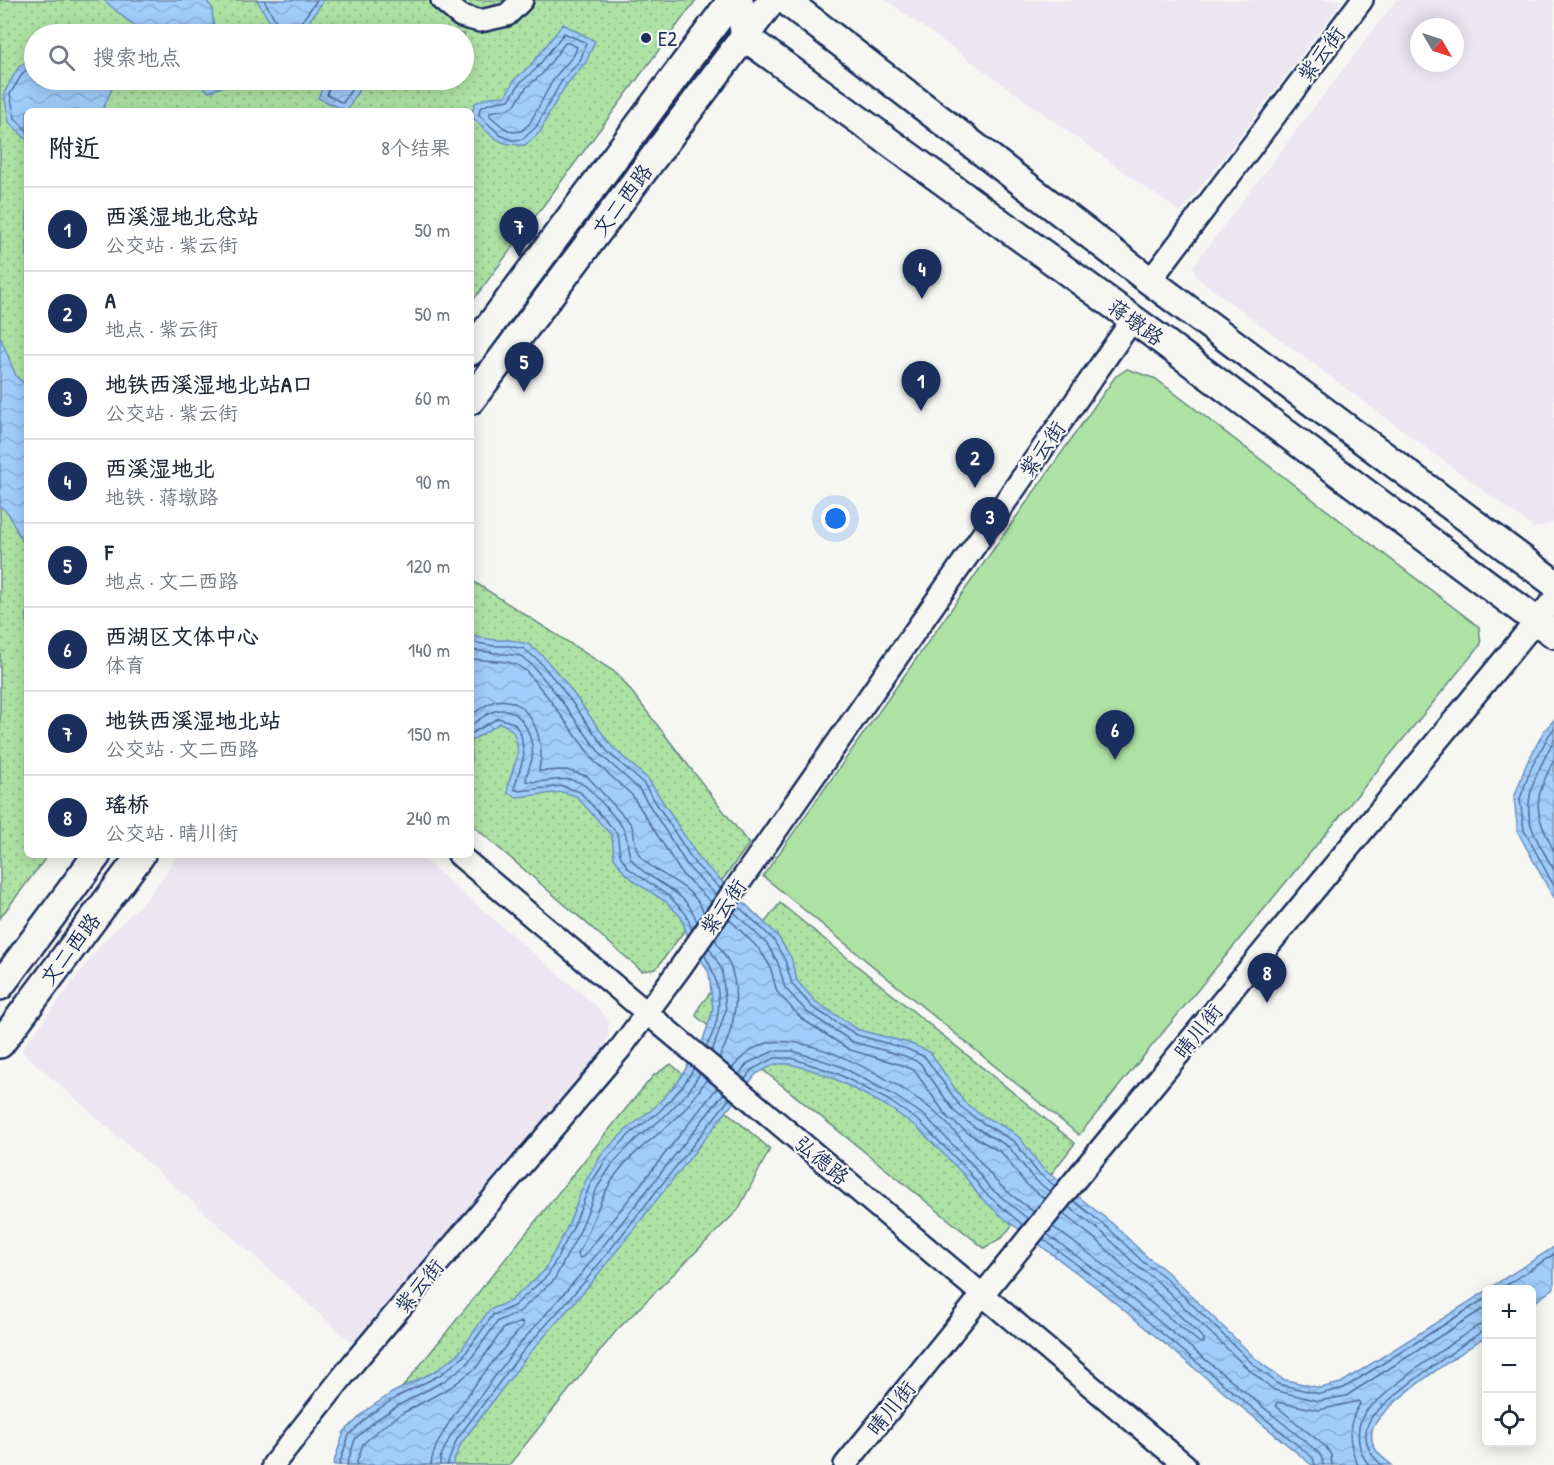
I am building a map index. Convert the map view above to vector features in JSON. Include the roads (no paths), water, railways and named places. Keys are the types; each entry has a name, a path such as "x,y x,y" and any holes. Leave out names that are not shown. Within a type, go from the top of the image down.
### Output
{"main road":[{"name":"文二西路","path":"474,347 732,0"},
{"path":"739,0 745,37"},
{"name":"文二西路","path":"474,396 772,0"},
{"name":"蒋墩路","path":"785,0 1150,281 1554,584"},
{"name":"蒋墩路","path":"745,37 1133,319 1545,627"},
{"name":"文二西路","path":"0,986 95,858"},
{"name":"文二西路","path":"0,1044 139,858"}],"street":[{"path":"442,0 461,16 480,21 507,15 522,0"},
{"name":"紫云街","path":"1150,281 1362,0"},
{"name":"紫云街","path":"273,1465 355,1361 620,1049 680,968 1133,319"},
{"name":"晴川街","path":"844,1465 1080,1174 1545,627 1554,598"},
{"name":"弘德路","path":"463,858 1185,1465"}],"water":[{"path":"104,0 206,0 212,8 213,24 131,24"},
{"path":"257,0 324,0 307,24 271,24"},
{"path":"563,24 595,41 586,62 566,85 541,131 526,145 508,144 489,134 474,119 473,108 475,103 490,97 505,96 515,79 531,65"},
{"path":"24,63 24,90 111,91 103,108 24,108 24,137 9,122 4,93 18,68"},
{"path":"322,90 359,90 349,108 340,108 318,98"},
{"path":"0,336 16,376 24,383 24,545 8,513 0,506"},
{"path":"474,636 528,644 542,655 565,682 613,748 649,780 700,860 777,935 791,957 797,981 816,1002 859,1030 909,1043 930,1052 964,1102 1020,1138 1042,1168 1113,1224 1147,1257 1165,1270 1257,1360 1282,1379 1320,1388 1341,1383 1482,1294 1482,1339 1404,1395 1377,1421 1372,1431 1372,1442 1380,1455 1392,1465 1312,1465 1097,1288 1000,1215 979,1196 964,1175 917,1127 885,1105 833,1078 790,1064 775,1064 756,1074 592,1282 528,1355 462,1442 452,1465 333,1465 344,1432 368,1409 392,1393 437,1370 459,1353 489,1310 510,1301 544,1271 568,1226 585,1182 602,1154 627,1129 654,1108 678,1082 703,1040 713,1010 709,973 688,937 681,917 665,901 624,872 614,858 612,836 576,796 563,792 517,797 508,793 517,745 512,731 500,723 474,739"},
{"path":"1554,720 1554,899 1518,832 1514,798 1526,765 1544,731"},
{"path":"1554,1247 1554,1288 1536,1301 1536,1285 1494,1285"}],"place":[{"name":"E2","path":"646,38"},
{"name":"地铁西溪湿地北站","path":"519,257"},
{"name":"西溪湿地北","path":"922,299"},
{"name":"F","path":"524,392"},
{"name":"西溪湿地北总站","path":"921,411"},
{"name":"A","path":"975,488"},
{"name":"地铁西溪湿地北站A口","path":"990,547"},
{"name":"西湖区文体中心","path":"1115,760"},
{"name":"瑶桥","path":"1267,1003"}]}
